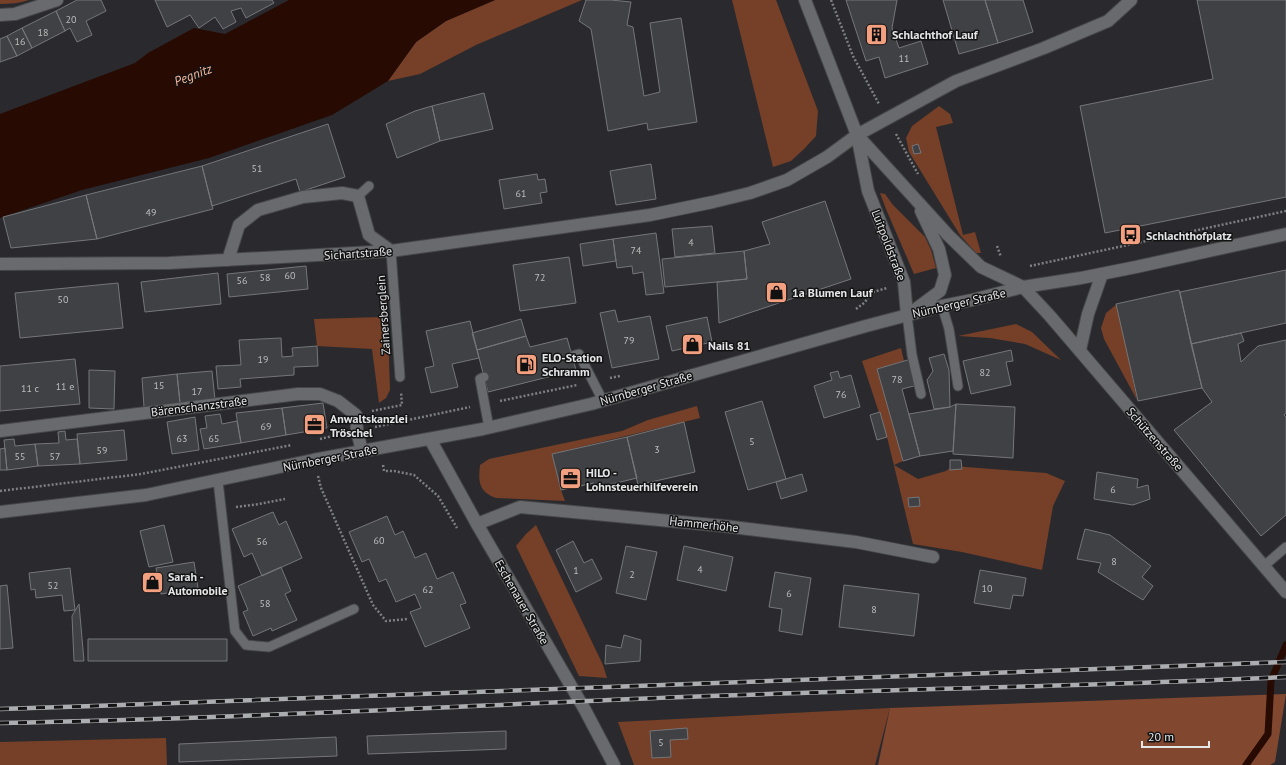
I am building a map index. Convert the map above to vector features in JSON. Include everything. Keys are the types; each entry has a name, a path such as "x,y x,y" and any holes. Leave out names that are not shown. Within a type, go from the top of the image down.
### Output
{"street":[{"path":"0,15 15,14 57,0"},
{"name":"Luitpoldstraße","path":"805,0 857,135 868,191 904,282 907,315"},
{"path":"857,135 956,81 1044,48 1108,21 1131,0"},
{"name":"Luitpoldstraße","path":"857,135 948,235 981,266 1023,287"},
{"name":"Sichartstraße","path":"0,264 169,263 391,251 650,215 750,193 787,180 827,157 857,135"},
{"path":"228,260 239,225 258,210 303,197 342,193 358,196 369,235 391,251"},
{"name":"Luitpoldstraße","path":"907,315 940,291 945,275 939,249 917,200"},
{"name":"Nürnberger Straße","path":"0,512 11,512 146,495 313,460 489,428 603,401 942,306 1023,287 1102,274 1286,234"},
{"path":"1080,350 1088,314 1102,274"},
{"name":"Schützenstraße","path":"1023,287 1080,350 1286,592"},
{"name":"Bärenschanzstraße","path":"0,431 298,394 320,394 338,401 356,415 362,451"},
{"name":"Eschenauer Straße","path":"430,439 477,524 585,710 614,765"},
{"name":"Hammerhöhe","path":"477,524 520,507 732,527 856,542 933,557"}],"lane":[{"path":"358,196 369,186"},
{"name":"Zainersberglein","path":"391,251 400,377"},
{"path":"942,306 949,330 958,386"},
{"path":"907,315 912,355 921,394"},
{"path":"572,356 579,354 603,401"},
{"path":"484,377 480,379 489,428"},
{"path":"218,481 235,631 246,645 269,647 354,609"},
{"path":"1264,566 1286,546"}],"path":[{"path":"831,0 853,56 918,175"},
{"path":"1023,268 1286,211"},
{"path":"981,266 1004,262 997,246"},
{"path":"853,311 864,304 873,292 904,282"},
{"path":"313,440 622,375"},
{"path":"371,411 402,405 400,377"},
{"path":"375,427 384,471 394,471 414,475 438,496"},
{"path":"0,491 141,474 298,443"},
{"path":"313,460 321,488 373,605 386,622 408,619"},
{"path":"221,508 259,504 285,499"}],"shaded area":[{"path":"0,0 29,0 0,4"},
{"path":"495,0 582,0 476,45 420,74 388,81 416,42 446,21"},
{"path":"732,0 776,0 818,111 816,136 791,161 773,167"},
{"path":"939,106 950,114 953,123 936,127 963,235 975,232 981,253 976,253 960,235 909,152 906,138 912,126"},
{"path":"880,193 885,194 893,205 925,237 931,250 936,268 914,274"},
{"path":"387,298 390,390 386,398 379,403 372,349 317,346 314,319 382,317 380,300"},
{"path":"1117,304 1137,400 1104,339 1101,328 1106,313"},
{"path":"1016,324 1032,332 1061,360 1025,344 990,338 958,336"},
{"path":"901,348 904,361 877,369 903,461 894,465 918,479 946,471 953,466 1046,473 1065,481 1053,506 1042,570 962,552 913,544 887,437 862,361"},
{"path":"697,406 700,418 552,454 565,501 496,498 486,493 481,486 479,476 480,465 489,459 622,431 648,420"},
{"path":"536,525 603,665 607,678 579,676 516,546"},
{"path":"1286,694 1275,762 1270,765 878,765 890,708"},
{"path":"890,708 875,765 634,765 618,722"},
{"path":"166,738 167,765 0,765 0,742"}],"water":[{"name":"Pegnitz","path":"289,0 495,0 446,21 416,42 388,81 332,115 209,158 82,190 0,218 0,114 135,63 148,53 194,28 225,34"}],"building":[{"path":"77,0 101,0 106,11 86,21 92,35 77,42 70,28 65,31 56,11"},
{"path":"155,0 272,0 274,3 246,18 241,8 231,11 236,22 223,29 215,17 199,28 190,15 167,27"},
{"path":"586,0 631,2 627,25 633,27 644,96 660,92 650,23 681,18 697,122 648,130 647,123 608,131 591,29 579,21"},
{"name":"Schlachthof Lauf","path":"846,0 897,0 892,28 899,48 921,41 928,64 885,78 879,57 866,61"},
{"path":"943,0 985,0 998,43 959,54"},
{"path":"985,0 1023,0 1033,32 998,43"},
{"path":"1197,0 1286,0 1286,197 1105,233 1080,106 1213,79"},
{"path":"56,11 65,31 32,48 22,28"},
{"path":"22,28 32,48 17,56 7,36"},
{"path":"7,36 17,56 0,62 0,39"},
{"path":"484,93 493,129 440,141 432,106"},
{"path":"432,106 440,141 397,158 386,124 415,111"},
{"path":"328,124 345,177 300,192 296,179 212,206 202,166"},
{"path":"918,144 921,153 914,154 912,146"},
{"path":"651,164 656,199 616,205 610,171"},
{"path":"202,166 213,209 97,239 86,195"},
{"path":"537,174 538,180 545,179 547,192 540,193 542,203 504,209 499,180"},
{"path":"86,195 97,239 11,248 3,217"},
{"path":"825,201 851,279 719,323 717,282 747,279 744,251 770,244 762,222"},
{"path":"712,226 715,253 675,257 672,229"},
{"path":"656,233 664,293 646,295 643,272 633,274 632,266 617,268 613,239"},
{"path":"613,239 616,261 583,266 580,244"},
{"path":"744,251 747,279 665,287 662,259"},
{"path":"569,257 576,303 520,311 513,265"},
{"path":"306,266 308,289 229,297 227,274"},
{"path":"1286,270 1286,323 1191,344 1180,292"},
{"path":"218,273 221,304 145,312 141,282"},
{"path":"118,283 123,328 20,338 15,293"},
{"path":"1179,290 1202,388 1138,401 1116,304"},
{"path":"615,310 618,322 650,316 659,359 612,368 600,313"},
{"path":"707,317 712,342 672,351 666,326"},
{"path":"521,319 526,336 477,350 472,333"},
{"path":"470,321 479,358 452,364 458,387 431,393 425,368 434,366 426,331"},
{"path":"1241,333 1244,341 1238,344 1241,362 1258,346 1286,340 1286,413 1284,415 1286,417 1286,515 1261,536 1174,430 1212,402 1202,388 1191,344"},
{"name":"ELO-Station Schramm","path":"526,336 530,347 567,338 576,370 488,392 477,350"},
{"path":"281,338 282,357 293,356 292,348 317,346 318,366 294,367 294,375 240,379 241,387 218,389 216,366 241,365 239,340"},
{"path":"1011,350 1013,361 1006,362 1011,385 971,394 963,361"},
{"path":"944,354 949,370 950,407 934,409 927,380 933,371 929,358"},
{"path":"75,359 80,404 0,411 0,366"},
{"path":"911,359 918,385 902,389 920,456 903,461 877,369"},
{"path":"89,370 115,371 114,409 89,408"},
{"path":"212,371 215,400 180,403 177,374"},
{"path":"838,371 840,378 851,375 860,407 824,418 814,386 832,380 830,373"},
{"path":"177,374 180,403 144,407 142,378"},
{"path":"762,401 786,479 748,490 725,412"},
{"path":"323,403 327,428 286,435 282,408"},
{"path":"956,404 1015,407 1013,458 953,454"},
{"path":"956,404 953,451 920,456 909,414 950,407"},
{"path":"282,408 286,435 241,443 236,413"},
{"path":"880,412 887,437 877,440 870,415"},
{"path":"220,414 222,424 237,421 241,443 204,449 200,429 207,428 205,416"},
{"path":"195,417 199,450 172,454 167,422"},
{"path":"684,422 695,472 638,485 627,437"},
{"path":"124,430 127,460 80,464 77,434"},
{"path":"65,431 66,440 77,439 80,464 38,466 35,444 59,443 58,432"},
{"path":"627,437 637,478 595,488 594,483 561,490 552,454"},
{"path":"14,439 15,446 35,444 38,466 7,470 4,440"},
{"path":"5,448 7,470 0,470 0,449"},
{"path":"950,460 961,460 962,469 950,470"},
{"path":"1097,472 1138,479 1137,488 1148,485 1150,499 1133,505 1094,499"},
{"path":"802,474 807,491 781,499 776,482"},
{"path":"919,497 920,506 909,507 908,498"},
{"path":"273,512 279,525 286,521 302,558 262,576 252,553 244,557 232,529"},
{"path":"387,516 395,535 403,531 415,558 426,553 437,579 453,572 466,603 460,605 470,628 425,647 410,612 421,608 415,594 396,602 386,579 379,582 369,559 362,562 349,532"},
{"path":"164,525 173,562 149,567 140,531"},
{"path":"1085,529 1110,535 1151,566 1142,577 1153,586 1143,600 1098,572 1101,563 1077,559"},
{"path":"573,541 584,563 592,559 602,579 576,592 556,550"},
{"path":"626,546 657,552 646,600 616,593"},
{"path":"684,546 733,557 726,591 677,580"},
{"path":"194,562 198,588 161,594 156,568"},
{"path":"281,567 291,591 285,594 297,620 272,631 271,628 253,636 243,612 248,610 238,586"},
{"path":"70,568 75,610 64,611 62,595 36,598 35,589 31,590 29,573"},
{"path":"980,570 1026,578 1023,596 1013,595 1010,609 974,603"},
{"path":"775,572 811,578 802,635 779,631 782,609 769,607"},
{"path":"7,585 13,648 0,649 0,586"},
{"path":"844,585 919,594 914,636 839,627"},
{"path":"79,604 84,661 74,661 72,616"},
{"path":"624,635 641,640 640,661 605,664 606,645 621,648"},
{"path":"88,639 227,639 227,661 88,661"},
{"path":"687,728 688,739 670,740 671,757 652,758 650,731"},
{"path":"506,731 506,749 368,754 367,736"},
{"path":"336,737 337,756 179,762 179,744"}],"waterway":[{"path":"1246,765 1268,734 1271,681 1286,645"}],"railway":[{"path":"0,709 1286,662"},
{"path":"0,723 237,716 633,699 1286,677"}],"place":[{"name":"Schlachthof Lauf","path":"876,34"},
{"name":"Schlachthofplatz","path":"1130,235"},
{"name":"1a Blumen Lauf","path":"776,292"},
{"name":"Nails 81","path":"692,345"},
{"name":"ELO-Station Schramm","path":"527,364"},
{"name":"Anwaltskanzlei Tröschel","path":"315,425"},
{"name":"HILO - Lohnsteuerhilfeverein","path":"570,479"},
{"name":"Sarah - Automobile","path":"153,583"}]}
